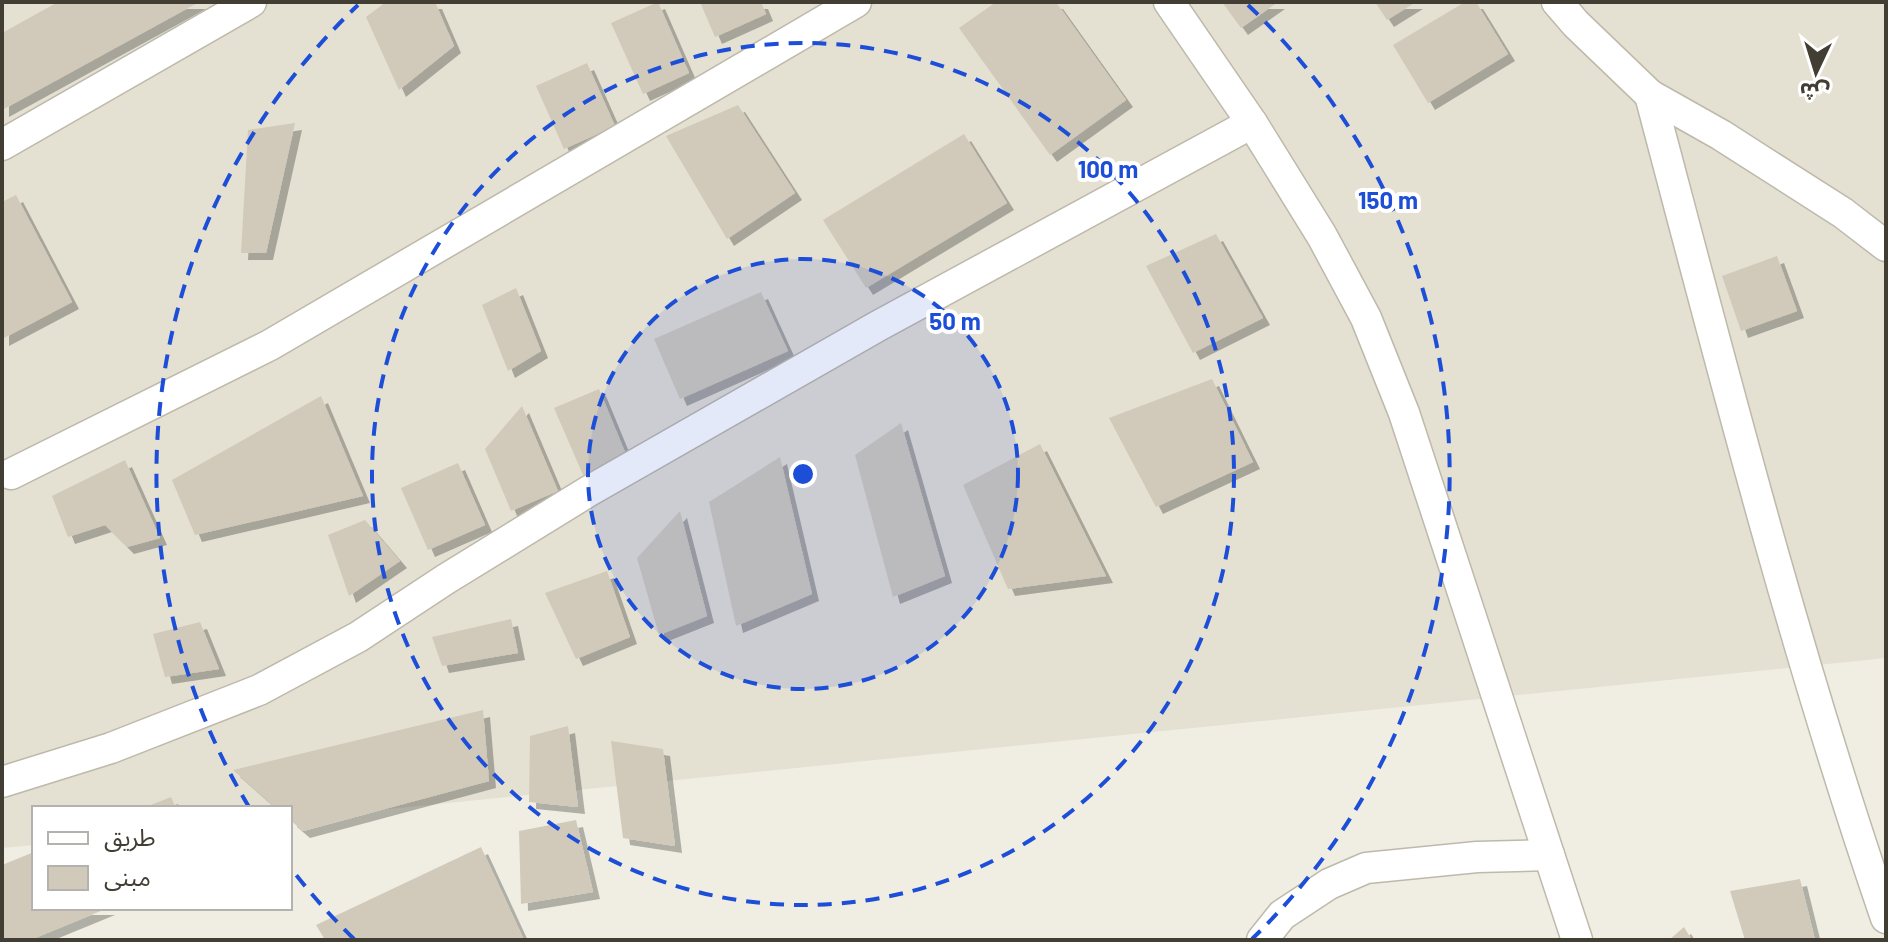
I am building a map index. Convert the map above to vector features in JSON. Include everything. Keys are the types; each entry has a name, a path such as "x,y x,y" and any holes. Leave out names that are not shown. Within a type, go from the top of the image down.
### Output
{"street":[{"path":"2,145 251,2"},
{"path":"11,474 270,345 856,2"},
{"path":"1169,2 1252,123 1322,236 1371,331 1404,413 1577,940"},
{"path":"1557,2 1650,95 1721,135 1843,213 1886,246"},
{"path":"1650,95 1772,555 1846,801 1886,918"},
{"path":"2,782 111,748 259,690 358,637 446,579 631,467 878,326 1252,123"},
{"path":"1262,940 1282,915 1329,884 1366,868 1477,857 1549,855"}],"shaded area":[{"path":"2,2 1886,2 1886,658 292,819 292,806 32,806 32,845 2,848"}],"building":[{"path":"58,2 199,2 2,110 2,33"},
{"path":"386,2 435,2 454,46 399,90 366,17"},
{"path":"658,2 689,73 643,94 611,23"},
{"path":"700,2 761,2 766,14 715,37"},
{"path":"996,2 1056,2 1126,100 1050,155 959,28"},
{"path":"1222,2 1278,2 1241,28"},
{"path":"1375,2 1416,2 1387,20"},
{"path":"1465,2 1476,2 1508,54 1428,103 1393,45"},
{"path":"587,63 615,126 564,149 536,86"},
{"path":"738,105 795,193 727,239 666,136"},
{"path":"295,123 266,253 241,253 248,130"},
{"path":"964,134 1007,203 866,288 823,220"},
{"path":"16,195 72,302 2,339 2,202"},
{"path":"1216,234 1263,318 1193,353 1146,266"},
{"path":"1777,256 1797,311 1741,331 1722,276"},
{"path":"516,288 541,351 508,371 482,305"},
{"path":"761,292 788,351 680,399 654,339"},
{"path":"1212,379 1253,462 1156,507 1109,418"},
{"path":"599,389 627,457 583,475 554,408"},
{"path":"321,396 363,496 195,535 172,480"},
{"path":"522,406 558,491 511,511 485,449"},
{"path":"901,423 945,576 893,597 855,455"},
{"path":"1040,444 1106,576 1008,589 963,485"},
{"path":"780,457 812,594 736,626 709,502"},
{"path":"125,460 160,538 127,547 105,525 68,537 52,496"},
{"path":"458,463 485,525 428,550 401,488"},
{"path":"680,511 707,616 659,635 637,558"},
{"path":"365,520 400,561 349,596 328,535"},
{"path":"607,571 630,637 576,659 545,593"},
{"path":"511,619 518,653 442,666 432,637"},
{"path":"200,622 219,669 165,677 153,634"},
{"path":"483,710 489,781 303,831 292,822 292,806 274,806 233,770"},
{"path":"568,726 578,807 529,802 530,736"},
{"path":"611,741 663,749 675,846 623,838"},
{"path":"171,797 175,806 148,806"},
{"path":"576,820 593,892 521,904 519,831"},
{"path":"481,847 523,938 325,940 316,925"},
{"path":"32,853 32,910 103,910 30,940 2,940 2,865"},
{"path":"1800,879 1815,940 1745,940 1730,891"},
{"path":"1684,927 1692,940 1669,940"}]}
